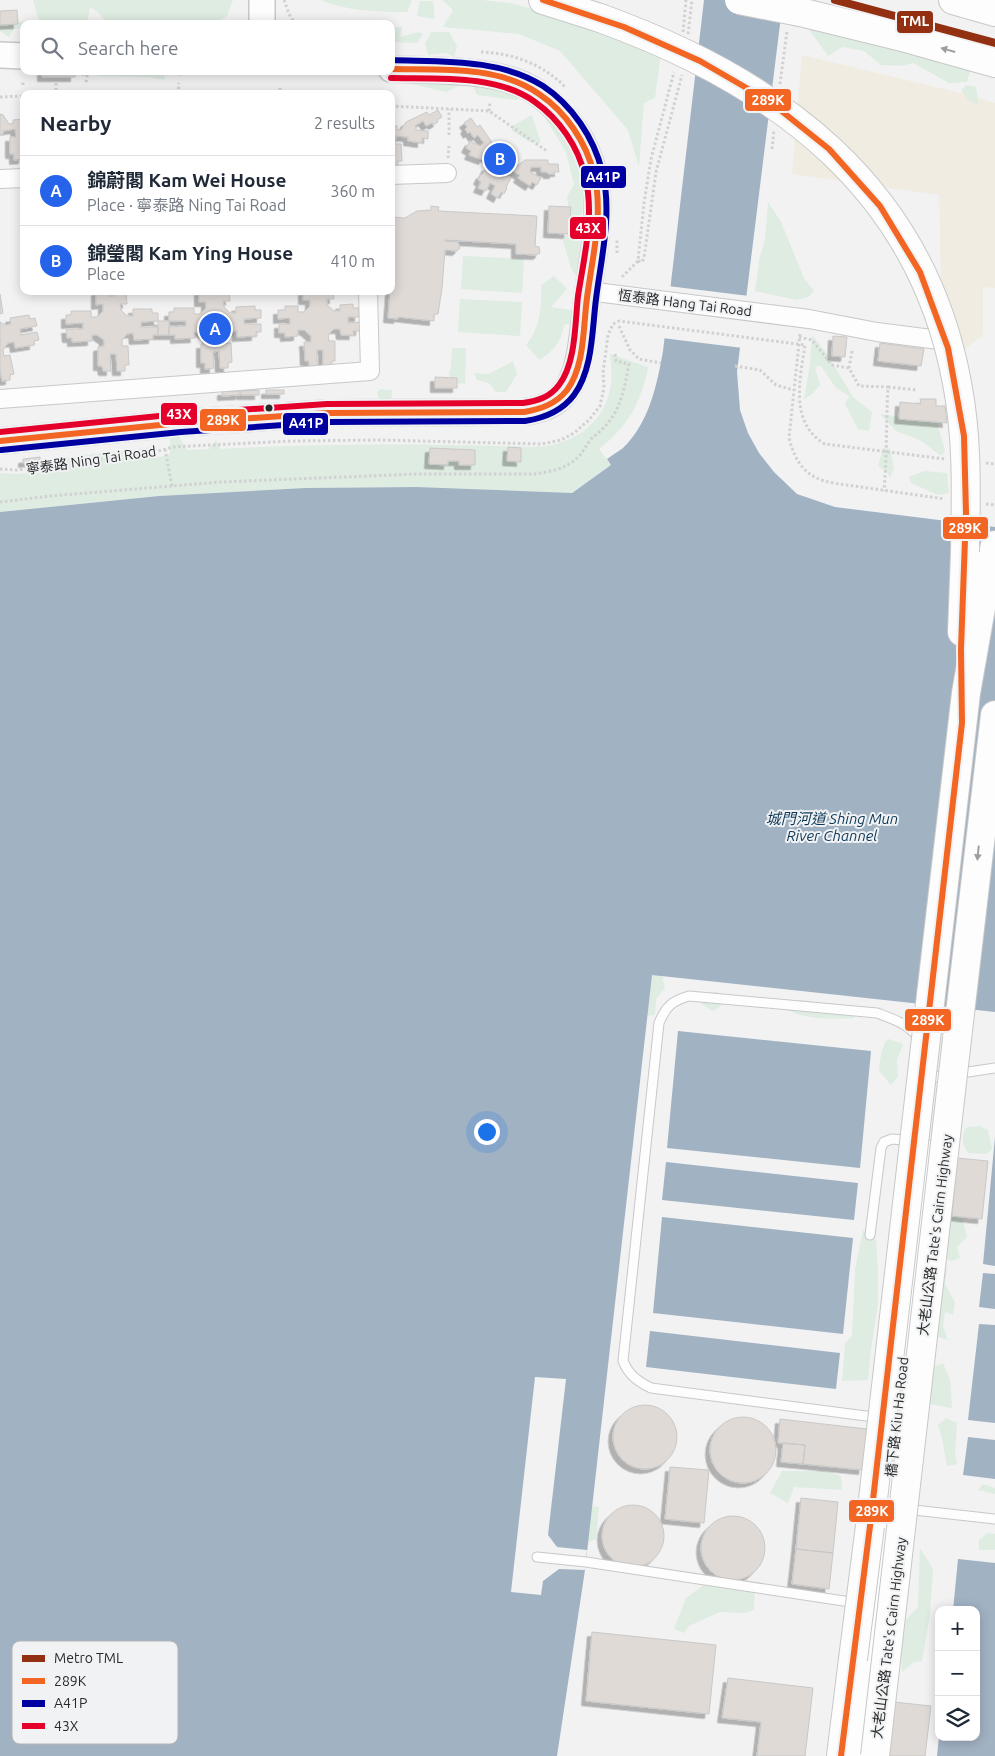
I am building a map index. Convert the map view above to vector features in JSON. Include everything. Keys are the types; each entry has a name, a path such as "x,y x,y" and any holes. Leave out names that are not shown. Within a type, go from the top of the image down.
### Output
{"highway":[{"path":"543,0 600,18 666,44 718,70 766,98 811,132 838,156 872,195 894,225 922,276 942,326 952,358 957,384 964,437 966,488 965,572 961,640 962,723"},
{"path":"740,0 794,20 898,36 995,63"},
{"path":"953,0 995,12"},
{"path":"841,1756 870,1526 962,723 982,602 995,545"},
{"name":"大老山公路 Tate's Cairn Highway","path":"875,1756 995,715"}],"street":[{"path":"262,0 262,20"},
{"path":"0,55 20,56"},
{"path":"395,69 494,76 508,79 538,93 572,125 583,142 595,175 597,196 596,220 588,291"},
{"path":"395,175 447,173"},
{"path":"0,179 20,178"},
{"name":"恆泰路 Hang Tai Road","path":"588,291 760,312 876,332 939,340"},
{"name":"寧泰路 Ning Tai Road","path":"0,441 180,423 328,413 524,412 540,409 553,404 564,394 572,382 576,368 588,291"},
{"path":"0,399 370,371 368,295"}],"lane":[{"path":"897,1420 651,1388 638,1382 628,1372 624,1360 659,1023 664,1010 677,1000 689,996 877,1013 899,1022 917,1035 934,1074 995,1068"},
{"name":"橋下路 Kiu Ha Road","path":"859,1756 928,1137 892,1139 884,1142 880,1148 870,1235"},
{"path":"887,1507 995,1519"},
{"path":"537,1557 586,1562 875,1606"}],"path":[{"path":"284,0 293,20"},
{"path":"683,39 686,0"},
{"path":"688,37 692,0"},
{"path":"779,93 794,20"},
{"path":"638,261 651,159 676,66"},
{"path":"622,276 638,261 642,262 644,258 656,172 683,72"},
{"path":"86,83 87,75"},
{"path":"55,90 56,83"},
{"path":"178,90 179,83"},
{"path":"0,97 20,96"},
{"path":"489,111 490,102"},
{"path":"395,106 489,111 548,151"},
{"path":"449,109 449,135"},
{"path":"772,149 775,121"},
{"name":"恆泰路 Hang Tai Road","path":"606,350 608,335 613,324 618,321 805,345 799,388 802,416 810,433 825,444 887,453"},
{"path":"619,326 630,350 639,359 661,363"},
{"path":"799,338 812,340 832,365 849,368"},
{"path":"852,351 849,368 859,386 917,390"},
{"path":"797,353 789,438 795,456 806,472 820,481 949,499"},
{"path":"0,502 221,482 417,474 534,474 552,472 576,459 590,440 609,422 616,411 623,396 629,364 616,361 614,354"},
{"path":"734,366 760,370 776,385 794,390"},
{"path":"884,491 887,453 888,387"},
{"name":"寧泰路 Ning Tai Road","path":"0,469 17,470 78,463 147,454 164,448 182,447"},
{"path":"164,448 172,486"},
{"path":"887,453 946,459"},
{"path":"985,463 995,464"},
{"path":"976,502 995,505"}],"shaded area":[{"path":"33,0 233,0 227,16 220,20 105,20 98,12 90,7 88,20 39,20"},
{"path":"320,0 412,0 407,12 352,9"},
{"path":"442,0 482,0 510,3 607,28 661,53 655,98 644,103 639,167 628,130 560,51 519,34 443,27 453,10"},
{"path":"420,1 433,1 435,19 417,16"},
{"path":"0,22 20,22 20,28 14,29 9,37 0,31"},
{"path":"812,24 972,64 967,82 949,83 913,63 901,66 881,65 864,51 842,47 828,56 810,31"},
{"path":"395,27 402,27 400,37 418,32 423,34 417,43 395,42"},
{"path":"431,32 449,32 457,46 454,57 447,53 428,55 425,44"},
{"path":"802,55 995,103 995,288 983,287 983,335 962,351 942,334 939,195 792,174"},
{"path":"165,75 164,80 148,77 98,76"},
{"path":"400,81 460,82 460,85 446,92"},
{"path":"476,81 521,94 517,100 477,95 474,88"},
{"path":"966,85 976,87 979,105 969,101 961,90"},
{"path":"538,106 577,148 584,191 577,278 571,268 563,241 571,224 567,197 574,184 566,152"},
{"path":"532,115 541,143 530,142 512,131 514,125"},
{"path":"768,202 781,222 804,278 814,291 808,297 796,300 755,291 760,256 765,240"},
{"path":"463,256 524,259 522,293 461,289"},
{"path":"554,276 567,289 551,307 571,310 572,323 564,325 556,346 539,360 526,345 531,339 539,317 541,285"},
{"path":"460,299 522,302 520,336 458,332"},
{"path":"812,335 827,354 853,397 872,412 869,431 858,429 845,404 849,396 836,388 821,366 815,367 820,385 804,400"},
{"path":"452,348 466,348 465,384 452,383 449,373"},
{"path":"610,354 648,367 642,391 625,423 599,449 611,465 571,493 417,487 305,488 159,496 0,512 0,473 18,474 42,471 40,461 152,447 155,458 170,454 170,436 179,433 180,439 187,450 209,449 216,440 221,449 378,445 535,447 560,443 583,432 600,414 606,403 611,386"},
{"path":"513,361 517,374 506,392 496,392 489,383 477,380 474,373 489,374"},
{"path":"381,389 392,390 391,406 381,406 377,392"},
{"path":"880,414 937,422 945,451 941,456 920,440 896,431"},
{"path":"883,448 890,449 894,468 890,478 887,472 878,466"},
{"path":"924,471 947,473 949,493 938,495 911,483 909,477"},
{"path":"648,963 662,975 665,988 656,999 655,1015 642,1016"},
{"path":"718,992 721,1006 713,1011 701,1004 699,993"},
{"path":"788,1000 804,1000 851,1008 854,1018 828,1019 804,1016 787,1010"},
{"path":"888,1039 903,1044 897,1060 898,1077 891,1085 879,1071 881,1054"},
{"path":"980,1126 988,1130 992,1149 986,1154 968,1153 963,1144 963,1133 967,1127"},
{"path":"950,1206 961,1212 967,1237 957,1247 960,1258 951,1261 945,1258"},
{"path":"863,1230 876,1239 878,1272 878,1304 868,1380 842,1381 845,1344 852,1335 855,1270"},
{"path":"942,1267 947,1269 945,1284 955,1302 953,1315 945,1312 943,1326 948,1340 935,1336"},
{"path":"943,1363 950,1380 952,1408 929,1404 934,1367"},
{"path":"946,1418 957,1423 955,1454 957,1464 947,1466 938,1425"},
{"path":"782,1471 824,1471 841,1476 842,1490 794,1487 788,1503 770,1493"},
{"path":"983,1484 995,1488 995,1494 978,1490"},
{"path":"585,1506 599,1507 596,1539 577,1547"},
{"path":"988,1533 995,1534 995,1550 979,1550 979,1540"},
{"path":"920,1548 933,1569 930,1614 922,1661 914,1662 902,1672 901,1654 906,1620 918,1607"},
{"path":"711,1580 755,1588 754,1610 744,1613 720,1612 689,1626 684,1633 674,1629 686,1598"}],"water":[{"name":"城門河道 Shing Mun River Channel","path":"704,0 783,0 737,372 740,410 748,433 759,453 774,472 797,494 835,507 995,527 995,1012 652,975 585,1570 557,1756 0,1756 0,512 159,496 305,488 417,487 572,493 611,465 607,459 623,448 632,438 646,415 655,390 663,351"},
{"path":"678,1031 871,1051 860,1168 667,1148"},
{"path":"995,1137 995,1266 983,1264"},
{"path":"666,1162 858,1183 854,1220 662,1200"},
{"path":"662,1217 853,1238 843,1334 653,1313"},
{"path":"983,1273 995,1274 995,1309 979,1307"},
{"path":"979,1324 995,1325 995,1423 968,1420"},
{"path":"650,1331 840,1353 836,1389 646,1367"},
{"path":"968,1437 995,1440 995,1479 963,1475"},
{"path":"958,1559 995,1563 995,1756 937,1756 939,1741 980,1741 980,1606 953,1606"}],"pier":[{"path":"668,286 749,296 743,348 662,338"},
{"path":"535,1377 566,1379 548,1535 557,1547 587,1550 585,1570 559,1569 543,1581 541,1595 511,1592"}],"building":[{"path":"17,10 18,24 0,25 0,11"},
{"path":"42,75 75,75 75,77 42,77"},
{"path":"438,110 442,117 433,125 432,123 426,126 423,121 415,126 416,130 428,131 428,139 422,138 422,143 408,141 408,137 396,136 395,144 395,126 397,126 397,130 401,130 406,122 427,112 429,115"},
{"path":"0,114 3,115 9,124 13,124 13,120 20,119 20,159 14,160 14,154 10,154 10,137 16,137 15,129 3,131 3,134 0,135"},
{"path":"471,118 477,127 480,125 493,144 493,154 497,156 499,153 515,161 513,164 517,166 525,160 548,160 548,164 558,164 559,172 548,174 547,172 541,172 541,167 531,167 530,172 541,178 537,185 532,182 530,186 518,178 520,175 509,169 506,176 511,178 504,194 501,192 498,198 491,194 495,186 490,183 486,191 478,188 481,182 478,180 481,174 487,166 492,169 495,162 484,157 483,160 469,155 471,151 466,148 470,141 480,146 484,143 478,135 474,138 465,129 467,127 464,123"},
{"path":"395,144 401,144 402,161 398,161 398,167 395,167"},
{"path":"431,206 439,207 438,211 537,216 535,246 539,247 540,253 537,255 516,254 516,244 445,240 458,242 460,248 457,251 445,250 438,314 434,314 434,321 398,317 398,319 388,318 390,295 395,295 395,217 405,218 417,211 431,210"},
{"path":"549,206 571,207 568,234 548,233"},
{"path":"0,294 3,313 0,314"},
{"path":"96,295 126,295 127,304 120,304 121,310 127,316 133,316 133,309 152,309 152,313 158,313 158,321 141,322 141,327 158,327 158,335 153,335 153,339 134,340 133,333 127,334 122,340 122,346 128,346 129,365 125,365 125,371 117,371 116,354 110,354 111,371 103,371 102,366 98,366 98,347 104,346 104,340 97,335 92,335 92,341 72,342 72,338 67,338 66,329 83,329 83,323 66,324 66,315 71,315 71,311 91,311 91,317 97,317 103,311 103,304 96,305"},
{"path":"199,295 229,295 230,301 223,301 224,307 230,313 236,313 236,307 255,306 255,310 261,310 261,318 244,319 244,324 261,324 261,332 256,332 256,336 237,337 237,331 230,331 225,337 225,343 231,343 232,362 228,363 228,368 220,368 219,351 213,352 214,368 205,369 205,363 201,363 201,344 207,344 207,337 201,332 194,332 195,338 175,339 175,335 169,335 169,327 186,326 186,321 169,321 169,312 174,312 174,308 194,308 194,314 200,314 206,308 206,302 199,302"},
{"path":"303,295 334,295 334,299 327,299 327,305 334,311 340,311 340,305 353,304 353,308 359,308 359,317 348,317 348,323 360,322 360,331 353,331 354,335 341,335 340,329 334,329 328,335 329,341 335,341 335,361 332,361 332,366 323,366 323,350 317,350 317,367 309,367 309,361 305,361 304,342 311,342 311,336 304,330 298,330 298,336 285,337 285,333 279,333 279,324 290,324 290,318 278,319 278,310 285,310 285,306 298,306 298,312 304,312 310,306 310,300 303,300"},
{"path":"29,315 30,319 35,318 37,326 20,329 21,335 37,332 39,340 34,341 34,345 15,348 14,342 8,343 3,350 4,356 10,355 14,374 10,375 10,380 2,381 0,369 0,322 5,325 11,324 10,318"},
{"path":"158,321 169,321 169,335 158,335"},
{"path":"833,336 847,337 845,357 832,356"},
{"path":"880,343 924,349 921,366 878,361"},
{"path":"435,377 457,378 457,388 435,388"},
{"path":"259,390 259,395 241,395 241,391"},
{"path":"266,390 284,390 284,394 266,394"},
{"path":"222,391 240,391 240,395 222,396"},
{"path":"920,399 936,399 936,406 945,406 947,423 899,419 900,402 921,404"},
{"path":"508,447 521,448 521,462 507,461"},
{"path":"430,448 475,450 475,465 459,465 459,461 448,461 448,465 429,464"},
{"path":"40,457 40,461 23,463 23,459"},
{"path":"957,1158 988,1161 982,1219 952,1216"},
{"path":"639,1405 651,1405 668,1414 675,1425 677,1437 675,1449 668,1460 651,1469 639,1469 627,1464 618,1455 613,1443 613,1431 618,1419 627,1410"},
{"path":"743,1417 755,1420 766,1427 773,1438 776,1450 773,1462 766,1473 755,1480 743,1483 731,1480 720,1473 713,1462 710,1450 713,1438 720,1427 731,1420"},
{"path":"780,1419 867,1429 863,1470 803,1464 805,1445 778,1443"},
{"path":"783,1443 805,1445 803,1464 781,1462"},
{"path":"670,1467 709,1470 704,1523 665,1519"},
{"path":"801,1498 838,1502 833,1553 796,1549"},
{"path":"633,1505 645,1507 655,1514 662,1524 664,1536 662,1548 655,1558 645,1565 633,1567 621,1565 611,1558 604,1548 602,1536 604,1524 611,1514 621,1507"},
{"path":"733,1516 745,1518 756,1525 763,1536 765,1548 763,1560 756,1571 745,1578 733,1580 721,1578 710,1571 703,1560 701,1548 703,1536 710,1525 721,1518"},
{"path":"796,1549 833,1553 829,1589 792,1584"},
{"path":"592,1632 716,1645 709,1714 586,1701"},
{"path":"728,1678 813,1688 805,1756 757,1756 761,1722 722,1718"},
{"path":"894,1702 931,1706 925,1756 888,1756"}],"metro line":[{"name":"TML","path":"835,0 995,43"}],"transit line":[{"name":"289K","path":"543,0 624,27 700,61 769,101 829,149 880,206 920,272 948,348 964,436 966,512 961,649 962,723 870,1526 841,1756"},
{"name":"A41P","path":"1,450 181,432 328,422 525,421 552,413 569,401 580,385 591,349 605,235 605,187 602,171 593,146 580,123 563,103 543,86 526,77 508,70 469,63 395,60"},
{"name":"289K","path":"0,441 180,423 328,413 524,412 548,405 563,395 573,380 580,358 594,252 598,205 594,174 580,139 566,119 549,101 523,85 505,78 468,71 395,69"},
{"name":"43X","path":"0,432 179,414 327,404 523,403 539,400 552,393 565,376 572,354 578,296 588,236 588,191 578,154 560,125 544,109 520,93 485,82 391,78"}],"place":[{"name":"錦瑩閣 Kam Ying House","path":"500,159"},
{"name":"錦蔚閣 Kam Wei House","path":"215,329"}]}
